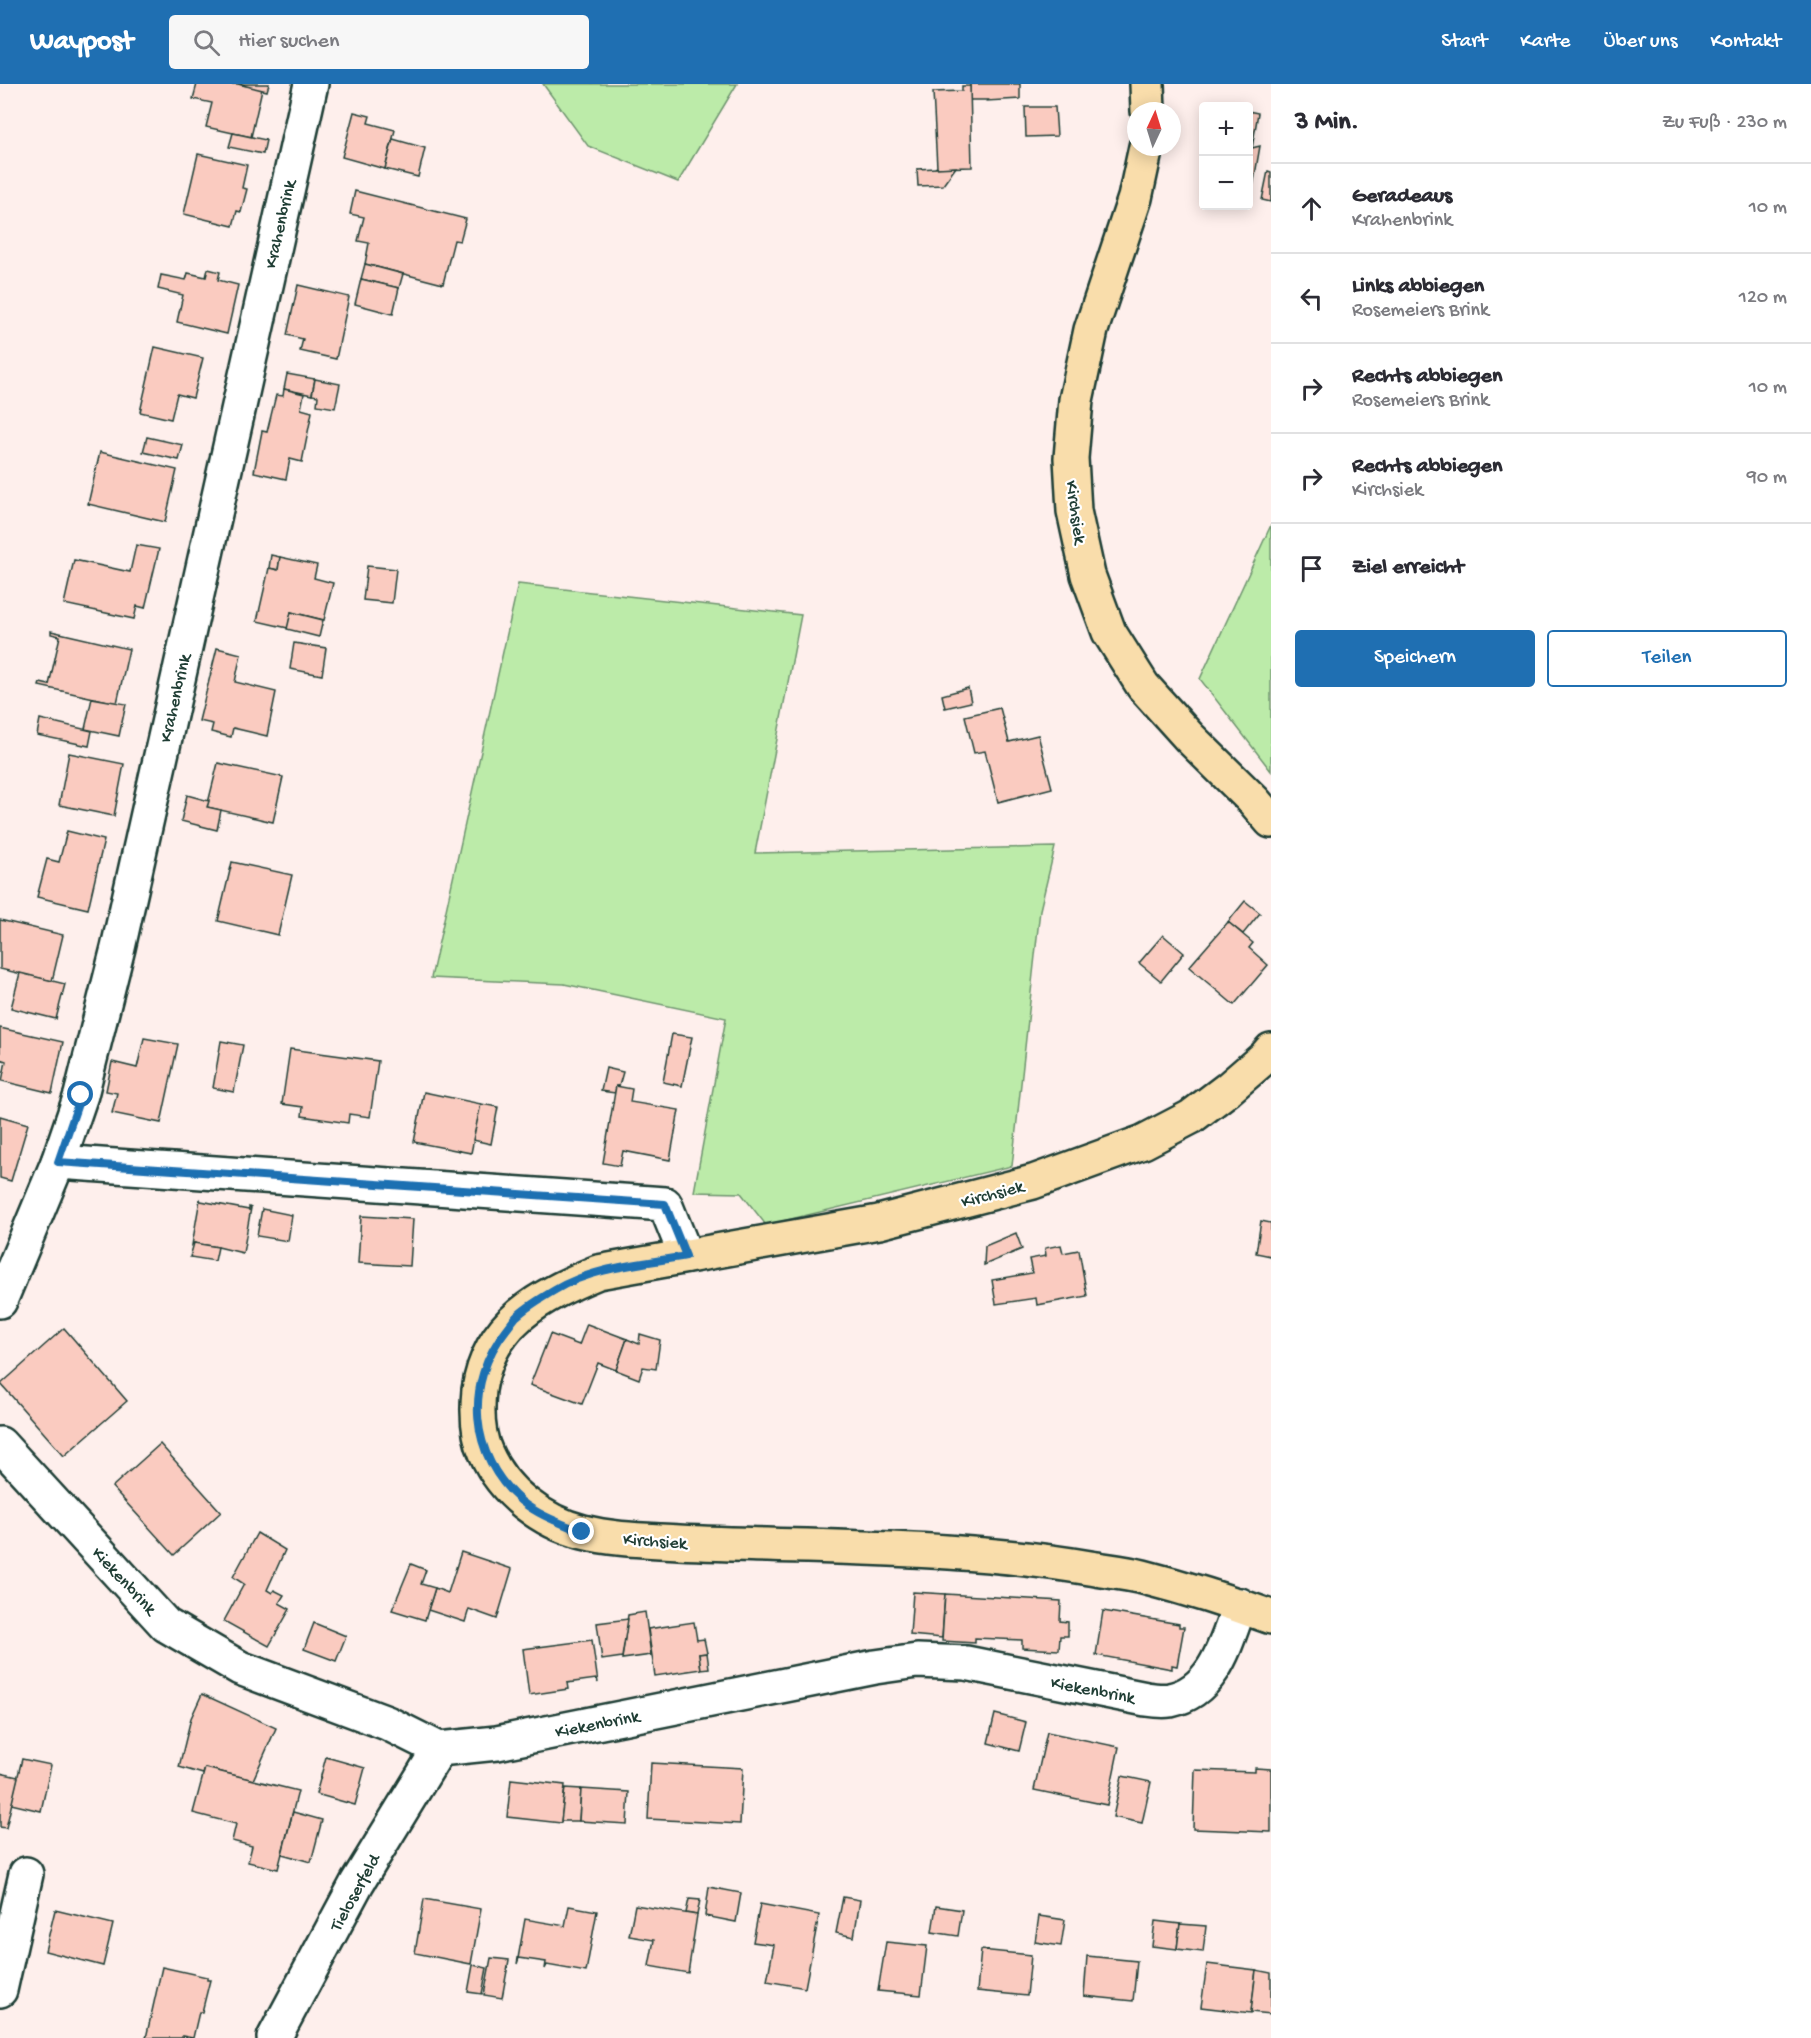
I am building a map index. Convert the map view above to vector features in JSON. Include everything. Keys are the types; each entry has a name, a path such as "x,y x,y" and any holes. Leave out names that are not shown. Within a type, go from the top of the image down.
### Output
{"main road":[{"path":"1147,84 1148,102"},
{"name":"Kirchsiek","path":"1144,156 1136,198 1091,330 1076,400 1071,458 1074,511 1089,575 1108,632 1143,686 1271,821"},
{"name":"Kirchsiek","path":"1271,1050 1228,1089 1191,1116 1143,1142 1033,1182 879,1222 598,1272 556,1289 517,1316 495,1344 482,1373 478,1402 479,1430 485,1453 500,1477 522,1501 551,1519 582,1532 633,1540 934,1550 1050,1561 1142,1576 1240,1605 1271,1617"}],"street":[{"name":"Krahenbrink","path":"0,1300 58,1162 81,1095 118,948 310,84"},
{"path":"58,1162 665,1204 686,1256"},
{"name":"Kiekenbrink","path":"0,1444 166,1625 240,1668 387,1723 439,1749 497,1743 875,1667 917,1661 966,1663 1146,1699 1169,1700 1187,1694 1205,1681 1220,1659 1240,1605"},
{"name":"Tieloserfeld","path":"280,2037 357,1883 439,1749"},
{"path":"0,1990 26,1874"}],"green space":[{"path":"543,84 737,84 678,182 588,146"},
{"path":"1271,525 1271,771 1200,679"},
{"path":"518,584 801,615 755,853 1055,847 1040,910 1012,1166 766,1225 741,1193 694,1192 726,1018 564,984 431,978"}],"building":[{"path":"197,84 238,84 262,89 251,137 206,127 212,103 193,99"},
{"path":"238,84 269,84 267,91"},
{"path":"970,84 1020,84 1020,99 970,100"},
{"path":"962,86 970,86 972,167 935,168 937,167 933,92 962,91"},
{"path":"1025,107 1055,107 1057,136 1026,137"},
{"path":"354,112 370,116 368,123 395,130 385,169 342,157"},
{"path":"1253,112 1258,113 1253,142"},
{"path":"233,133 266,140 263,154 229,147"},
{"path":"393,139 425,148 418,177 385,169"},
{"path":"1260,146 1253,186 1253,148"},
{"path":"198,154 247,165 242,188 247,189 241,212 237,211 233,226 184,214"},
{"path":"956,167 943,185 918,186 917,169"},
{"path":"1268,171 1271,172 1271,202 1262,200"},
{"path":"355,191 466,219 460,241 454,240 443,284 365,264 369,243 358,241 364,217 350,214"},
{"path":"365,264 403,274 399,288 361,279"},
{"path":"208,269 220,272 218,280 238,285 227,334 177,322 183,295 158,289 161,275 186,280 188,273 206,277"},
{"path":"361,279 399,288 393,314 355,304"},
{"path":"298,285 349,297 336,359 300,351 303,339 287,335"},
{"path":"155,347 203,358 193,398 177,394 171,419 140,412"},
{"path":"287,374 315,379 312,395 284,389"},
{"path":"315,379 340,384 335,408 317,405 318,396 312,395"},
{"path":"284,389 304,394 301,409 312,412 302,462 290,459 286,479 254,472 262,431 267,432 276,395 283,396"},
{"path":"147,437 183,445 179,460 143,452"},
{"path":"100,452 177,470 165,522 88,504"},
{"path":"136,545 159,549 145,608 137,606 134,619 64,604 74,560 130,572"},
{"path":"271,555 280,557 278,570 269,568"},
{"path":"280,557 317,565 314,578 333,583 324,620 291,612 288,628 257,621 269,568 278,570"},
{"path":"367,566 396,569 392,603 363,600"},
{"path":"291,612 323,620 319,637 287,629"},
{"path":"51,631 129,649 117,703 39,686 40,683 49,685 60,636 51,634"},
{"path":"294,643 326,648 322,675 290,669"},
{"path":"217,648 241,654 235,682 276,692 267,736 233,728 231,737 211,732 213,724 199,721"},
{"path":"968,688 971,702 945,708 942,695"},
{"path":"92,698 126,704 119,736 85,729"},
{"path":"1000,708 1009,742 1038,735 1052,788 998,802 985,751 974,753 965,716"},
{"path":"40,719 92,731 89,746 37,735"},
{"path":"69,753 124,764 114,816 59,805"},
{"path":"218,763 283,777 273,822 207,807"},
{"path":"187,795 209,801 207,807 221,810 217,830 181,821"},
{"path":"67,831 104,840 88,909 37,897 47,859 59,862"},
{"path":"232,862 292,875 278,935 218,921"},
{"path":"1245,901 1260,913 1243,934 1228,922"},
{"path":"0,920 63,935 52,981 0,969"},
{"path":"1228,922 1253,943 1249,948 1268,965 1234,1005 1189,967"},
{"path":"1163,935 1184,953 1161,981 1139,963"},
{"path":"20,973 65,984 56,1019 11,1008"},
{"path":"0,1028 63,1042 52,1093 2,1081 6,1061 0,1059"},
{"path":"672,1034 692,1037 682,1086 663,1082"},
{"path":"144,1038 178,1044 161,1123 112,1113 117,1093 106,1091 112,1062 137,1068"},
{"path":"221,1041 243,1045 234,1092 213,1088"},
{"path":"290,1049 378,1061 370,1117 349,1114 348,1123 302,1116 303,1107 282,1104"},
{"path":"606,1068 623,1072 615,1093 601,1091"},
{"path":"616,1086 632,1089 630,1102 679,1110 670,1160 623,1151 620,1166 603,1163"},
{"path":"424,1092 481,1104 471,1153 414,1142"},
{"path":"481,1104 498,1107 491,1144 473,1140"},
{"path":"0,1116 28,1124 11,1181 0,1178"},
{"path":"200,1199 249,1210 249,1207 251,1208 243,1253 194,1243 192,1245"},
{"path":"262,1209 292,1215 288,1241 257,1236"},
{"path":"361,1216 413,1219 410,1266 358,1263"},
{"path":"1261,1221 1271,1223 1271,1256 1256,1253"},
{"path":"1016,1233 1022,1249 984,1265 985,1246"},
{"path":"194,1243 218,1247 215,1261 190,1257"},
{"path":"1061,1245 1063,1253 1079,1250 1087,1296 1037,1305 1036,1298 996,1304 992,1280 1032,1273 1029,1259 1046,1256 1045,1248"},
{"path":"587,1324 627,1339 616,1370 598,1363 582,1404 530,1385 550,1334 579,1345"},
{"path":"64,1328 127,1401 64,1456 1,1384"},
{"path":"640,1334 660,1340 656,1369 643,1367 639,1379 616,1370 627,1339 639,1344"},
{"path":"160,1444 221,1512 174,1555 112,1487"},
{"path":"257,1533 285,1550 267,1590 272,1593 274,1590 284,1595 279,1603 290,1609 269,1646 224,1621 244,1584 233,1577"},
{"path":"461,1552 512,1569 497,1619 469,1609 465,1622 428,1610 435,1588 448,1593"},
{"path":"411,1564 426,1570 421,1584 435,1588 425,1620 392,1610"},
{"path":"913,1592 945,1594 942,1638 910,1635"},
{"path":"945,1594 1061,1601 1060,1621 1068,1622 1068,1636 1060,1636 1059,1650 1022,1648 1022,1640 975,1638 975,1643 942,1641"},
{"path":"1103,1611 1179,1624 1179,1627 1184,1627 1177,1666 1172,1665 1172,1669 1096,1655"},
{"path":"645,1612 651,1655 622,1659 628,1615"},
{"path":"628,1619 622,1657 602,1660 597,1623"},
{"path":"694,1622 697,1640 704,1639 707,1653 699,1654 701,1669 655,1676 648,1629"},
{"path":"314,1623 346,1636 336,1661 304,1649"},
{"path":"592,1640 598,1683 596,1679 567,1683 568,1689 529,1695 523,1649"},
{"path":"707,1653 709,1668 701,1669 699,1654"},
{"path":"202,1694 276,1728 253,1780 205,1768 203,1774 179,1767 191,1718"},
{"path":"995,1714 1026,1722 1019,1751 988,1743"},
{"path":"1047,1732 1119,1747 1107,1805 1034,1790"},
{"path":"326,1757 365,1768 355,1805 316,1794"},
{"path":"22,1759 51,1765 41,1811 11,1804"},
{"path":"651,1763 743,1768 740,1824 648,1819"},
{"path":"205,1768 298,1791 278,1869 248,1862 252,1846 232,1841 236,1824 193,1813"},
{"path":"1255,1768 1271,1769 1271,1832 1193,1829 1195,1770 1255,1772"},
{"path":"0,1773 18,1777 6,1828 0,1827"},
{"path":"1122,1776 1151,1782 1142,1823 1113,1817"},
{"path":"511,1779 565,1785 561,1823 507,1817"},
{"path":"565,1788 581,1789 579,1821 561,1821"},
{"path":"581,1789 629,1792 627,1824 579,1821"},
{"path":"293,1812 322,1820 311,1862 282,1854"},
{"path":"709,1887 741,1893 736,1922 705,1916"},
{"path":"843,1897 860,1900 854,1937 836,1933"},
{"path":"424,1899 481,1909 471,1964 415,1953"},
{"path":"689,1899 700,1900 697,1915 686,1913"},
{"path":"760,1904 819,1915 805,1988 767,1981 774,1945 753,1942"},
{"path":"635,1905 697,1915 688,1973 649,1966 654,1940 629,1936"},
{"path":"569,1906 597,1911 586,1972 547,1965 545,1969 546,1962 519,1958 517,1964 525,1919 565,1926"},
{"path":"936,1906 962,1910 958,1936 932,1932"},
{"path":"55,1910 113,1924 103,1966 45,1951"},
{"path":"1039,1916 1065,1920 1061,1946 1035,1942"},
{"path":"1155,1921 1180,1924 1177,1949 1152,1946"},
{"path":"1180,1924 1206,1926 1203,1952 1177,1949"},
{"path":"886,1942 927,1946 921,1995 878,1991"},
{"path":"981,1950 1031,1955 1027,1996 977,1991"},
{"path":"1087,1956 1137,1961 1133,2001 1084,1996"},
{"path":"491,1958 509,1960 502,1998 484,1995"},
{"path":"1207,1964 1256,1970 1251,2013 1201,2007"},
{"path":"473,1965 487,1968 482,1994 468,1992"},
{"path":"162,1967 207,1977 207,1980 210,1980 193,2038 182,2036 182,2038 146,2038"},
{"path":"1256,1970 1271,1973 1271,2014 1251,2012"}],"route":[{"path":"81,1095 58,1162 665,1204 686,1256 598,1272 556,1289 517,1316 495,1344 482,1373 478,1402 479,1430 485,1453 500,1477 522,1501 551,1519 582,1532"}]}
